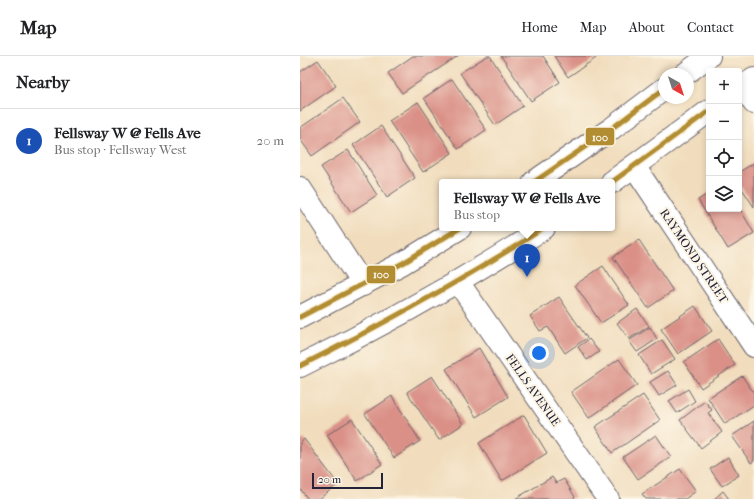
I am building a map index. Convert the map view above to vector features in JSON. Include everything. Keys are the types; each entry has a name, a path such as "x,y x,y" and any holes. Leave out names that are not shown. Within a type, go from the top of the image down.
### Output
{"main road":[{"path":"693,68 709,56"},
{"path":"538,179 658,93"},
{"path":"615,180 706,113"},
{"name":"RAYMOND STREET","path":"634,166 754,346"},
{"path":"300,188 363,285"},
{"path":"300,317 403,263 455,231"},
{"path":"300,366 344,344 458,282 539,231"},
{"name":"FELLS AVENUE","path":"458,282 608,499"}],"building":[{"path":"413,56 458,56 402,93 388,73"},
{"path":"487,56 490,56 523,106 495,125 460,73"},
{"path":"501,56 543,56 560,82 531,101"},
{"path":"554,56 595,56 596,58 568,77"},
{"path":"318,60 336,86 300,111 300,72"},
{"path":"452,79 486,130 458,149 424,98"},
{"path":"343,98 360,122 312,156 300,139 300,128"},
{"path":"418,102 452,153 423,172 389,121"},
{"path":"381,126 415,178 387,197 353,145"},
{"path":"348,150 377,195 351,212 321,167"},
{"path":"754,163 754,207 742,189 742,170"},
{"path":"706,195 706,212 742,212 754,233 728,249 698,200"},
{"path":"639,240 673,291 648,308 613,257"},
{"path":"603,266 629,305 601,323 575,285"},
{"path":"559,297 587,338 565,353 548,327 540,331 530,316"},
{"path":"695,306 712,331 678,354 661,329"},
{"path":"637,309 649,326 629,339 617,323"},
{"path":"650,327 657,339 637,352 629,341"},
{"path":"589,339 599,352 587,360 578,347"},
{"path":"718,339 735,365 701,388 684,362"},
{"path":"662,340 675,359 651,374 639,355"},
{"path":"479,348 508,397 476,417 446,369"},
{"path":"619,359 637,385 589,418 571,392"},
{"path":"668,371 677,385 659,396 650,382"},
{"path":"432,376 463,424 439,440 407,392"},
{"path":"742,376 754,393 754,405 725,424 708,398"},
{"path":"688,389 695,401 677,413 669,401"},
{"path":"643,395 660,420 612,453 595,427"},
{"path":"392,396 420,441 394,458 365,414"},
{"path":"705,401 712,410 708,413 722,432 701,448 680,420"},
{"path":"524,415 547,453 502,481 479,443"},
{"path":"352,419 382,464 357,481 327,435"},
{"path":"754,421 754,461 751,463 732,436"},
{"path":"656,435 671,457 638,479 623,457"},
{"path":"304,439 338,484 319,499 308,499 300,489 300,442"},
{"path":"728,457 739,475 722,486 710,469"},
{"path":"680,469 696,491 685,499 646,499 642,494"},
{"path":"552,477 556,483 564,479 575,497 572,499 515,499"},
{"path":"723,491 729,499 714,499"}],"transit line":[{"name":"100","path":"538,179 611,129 658,94"},
{"name":"100","path":"615,180 706,113"},
{"name":"100","path":"300,317 403,263 455,231"},
{"name":"100","path":"300,366 424,300 539,231"}],"place":[{"name":"Fellsway W @ Fells Ave","path":"527,277"}]}
